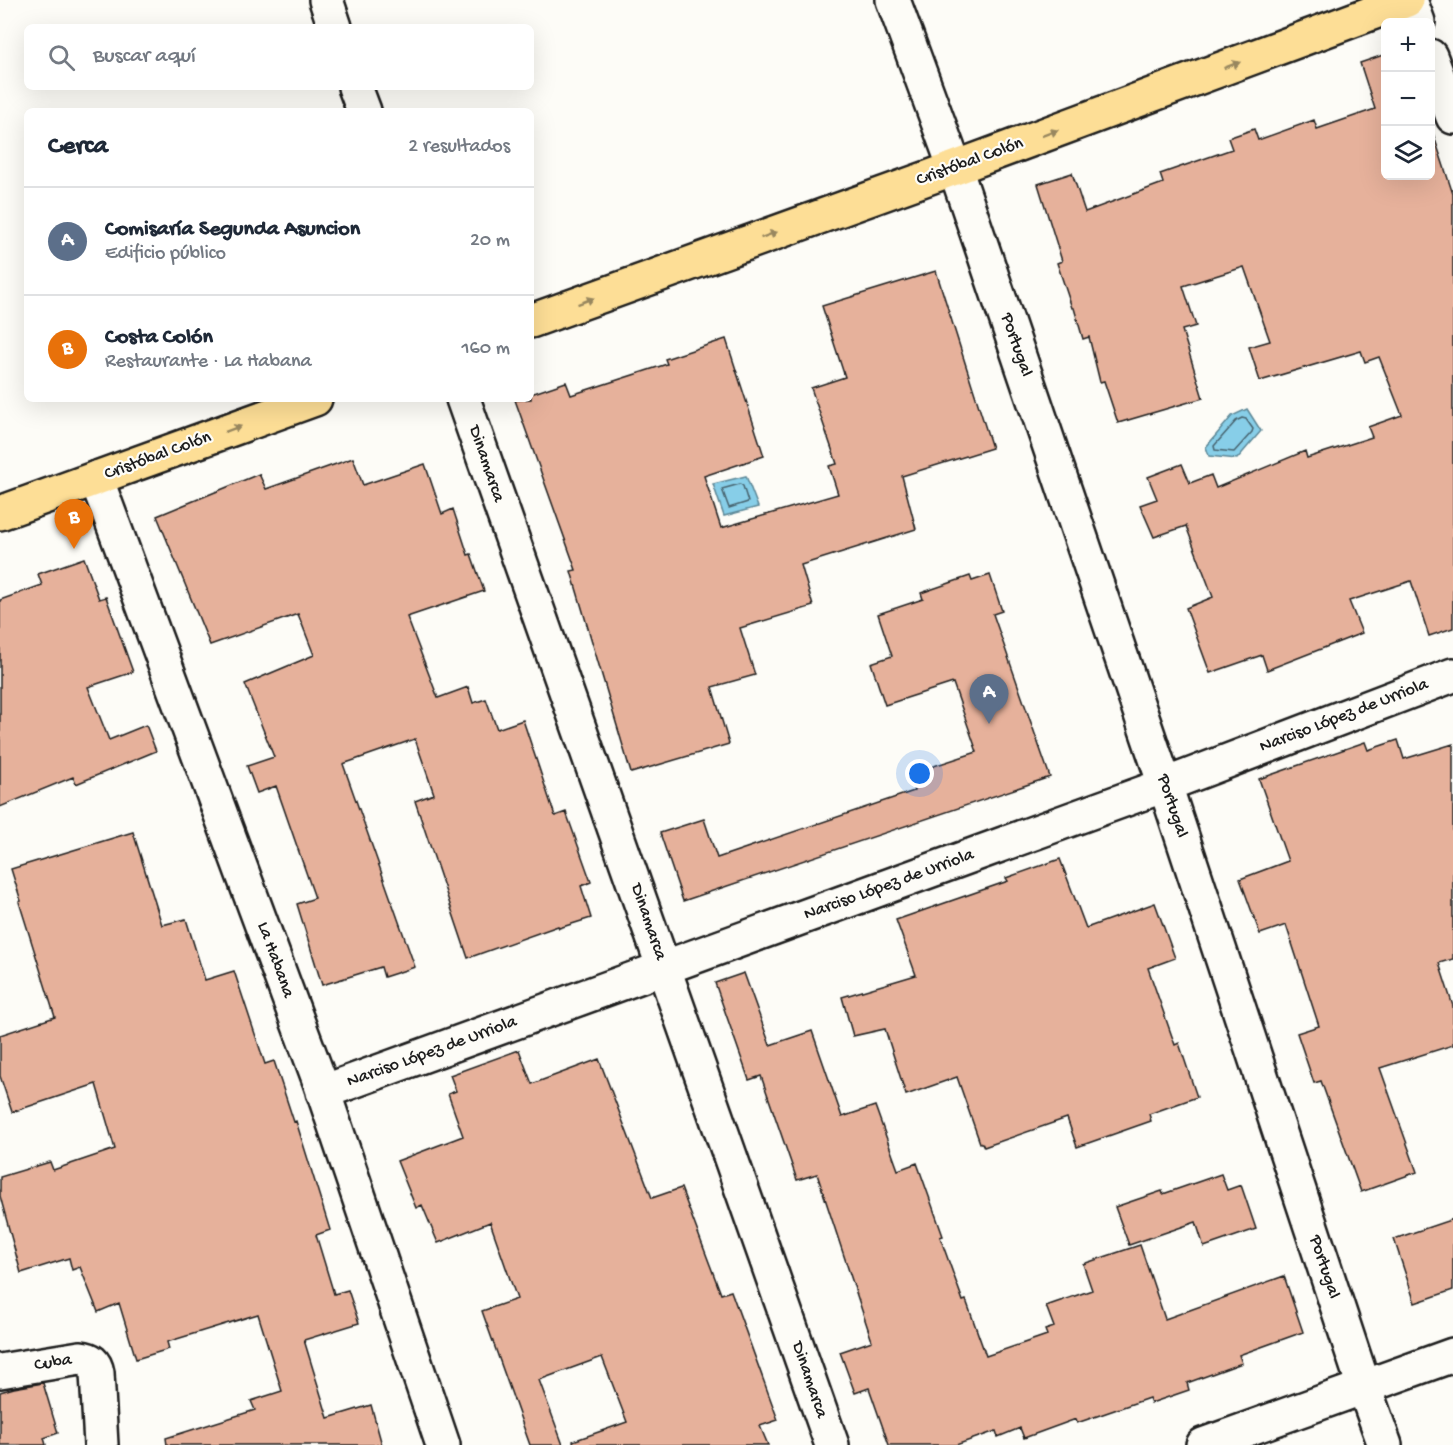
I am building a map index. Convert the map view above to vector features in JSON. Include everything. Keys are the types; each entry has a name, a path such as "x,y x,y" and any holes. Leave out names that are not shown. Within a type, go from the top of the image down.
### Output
{"main road":[{"name":"Cristóbal Colón","path":"534,320 956,168 1408,0"},
{"name":"Cristóbal Colón","path":"0,513 307,402"}],"street":[{"path":"326,0 334,24"},
{"name":"Portugal","path":"893,0 956,168 1165,784 1385,1445"},
{"path":"1408,0 1416,18"},
{"path":"1435,67 1453,117"},
{"path":"356,90 363,108"},
{"name":"Dinamarca","path":"464,402 832,1445"},
{"name":"La Habana","path":"96,478 323,1092 443,1445"},
{"name":"Narciso López de Urriola","path":"323,1092 1165,784 1453,675"},
{"path":"1203,1445 1453,1355"},
{"name":"Cuba","path":"0,1371 80,1358 90,1359 96,1365 101,1445"}],"water":[{"path":"1247,409 1261,431 1237,459 1209,456 1206,447 1232,416"},
{"path":"746,476 758,507 724,516 713,484"}],"building":[{"path":"1381,56 1381,180 1435,180 1435,139 1453,194 1453,628 1429,636 1411,581 1349,601 1362,633 1267,670 1262,655 1210,673 1186,608 1213,597 1186,526 1154,537 1140,505 1157,499 1148,477 1182,464 1190,483 1211,475 1216,488 1305,451 1307,458 1372,437 1368,427 1402,415 1379,357 1365,362 1361,351 1260,381 1249,347 1270,341 1244,267 1183,286 1196,326 1182,330 1203,398 1118,423 1104,381 1100,382 1089,337 1083,339 1074,308 1072,308 1057,263 1062,261 1038,184 1072,173 1085,212 1163,183 1160,174 1232,149 1228,138 1254,129 1258,140 1314,120 1317,129 1375,109 1360,63"},
{"path":"936,271 992,448 902,476 916,529 801,565 813,606 740,628 755,675 712,687 729,744 631,773 571,571 576,570 516,402 534,402 534,393 566,382 571,395 667,364 665,359 726,339 764,456 704,476 721,528 838,494 829,466 837,464 811,388 845,377 822,306"},
{"path":"353,458 363,485 425,464 442,514 453,509 468,555 471,554 484,591 407,617 438,698 468,687 473,703 486,699 497,729 523,720 555,816 566,812 591,882 581,886 591,918 559,928 558,926 468,958 415,801 434,794 415,739 343,764 415,967 384,977 381,967 322,985 297,904 315,898 276,786 257,793 247,766 274,757 245,684 314,655 298,614 210,645 157,516 259,474 266,489"},
{"path":"84,558 99,599 106,597 133,672 88,687 109,740 146,725 156,751 76,784 73,777 0,807 0,600 42,585 38,574"},
{"path":"990,575 1002,611 993,614 1050,777 683,901 660,833 704,819 717,858 914,791 909,774 977,752 953,683 885,705 871,663 892,656 878,614 923,599 921,593 970,576 972,581"},
{"path":"1398,740 1404,759 1453,744 1453,959 1439,963 1453,1006 1453,1045 1380,1068 1417,1172 1361,1192 1321,1081 1314,1083 1297,1033 1319,1026 1286,925 1260,934 1240,879 1288,861 1259,779 1365,742 1368,750"},
{"path":"133,832 162,925 186,919 205,980 234,971 265,1064 274,1061 294,1122 296,1121 330,1230 316,1235 334,1294 348,1290 359,1323 304,1340 328,1418 371,1405 382,1445 167,1445 166,1438 255,1410 251,1401 282,1391 258,1314 167,1342 169,1349 136,1359 119,1303 98,1312 80,1267 72,1270 69,1258 21,1273 0,1196 0,1177 50,1162 53,1170 115,1149 96,1084 12,1112 0,1076 0,1035 55,1017 11,869"},
{"path":"1060,859 1086,928 1155,903 1175,958 1148,968 1175,1045 1179,1043 1197,1097 1149,1114 1151,1121 1077,1147 1067,1118 984,1147 980,1143 957,1077 906,1095 885,1029 853,1036 842,997 916,975 896,920 1008,881 1006,878"},
{"path":"744,973 770,1045 812,1031 842,1117 875,1106 898,1170 917,1163 943,1236 940,1237 986,1356 1047,1335 1045,1330 1054,1327 1046,1306 1092,1290 1083,1264 1140,1245 1165,1319 1284,1276 1303,1332 1239,1355 1242,1363 1187,1383 1189,1390 1151,1403 1149,1398 1077,1423 1076,1419 1024,1438 1020,1428 998,1437 996,1431 956,1445 889,1445 869,1388 855,1393 840,1352 872,1341 817,1174 797,1180 761,1076 749,1080 715,983"},
{"path":"519,1050 532,1084 599,1059 652,1198 681,1188 721,1294 731,1291 778,1420 760,1426 768,1445 574,1445 573,1441 627,1422 602,1357 539,1380 563,1445 530,1445 482,1311 517,1299 490,1222 438,1243 422,1205 416,1208 397,1161 463,1136 448,1094 456,1091 450,1075"},
{"path":"1221,1174 1227,1190 1241,1185 1256,1229 1204,1247 1196,1222 1129,1245 1115,1207 1162,1191 1163,1194"},
{"path":"1453,1219 1453,1290 1415,1303 1394,1239"},
{"path":"43,1383 58,1433 44,1438 46,1445 0,1445 0,1392"}],"place":[{"name":"Costa Colón","path":"74,549"},
{"name":"Comisaría Segunda Asuncion","path":"989,724"}]}
